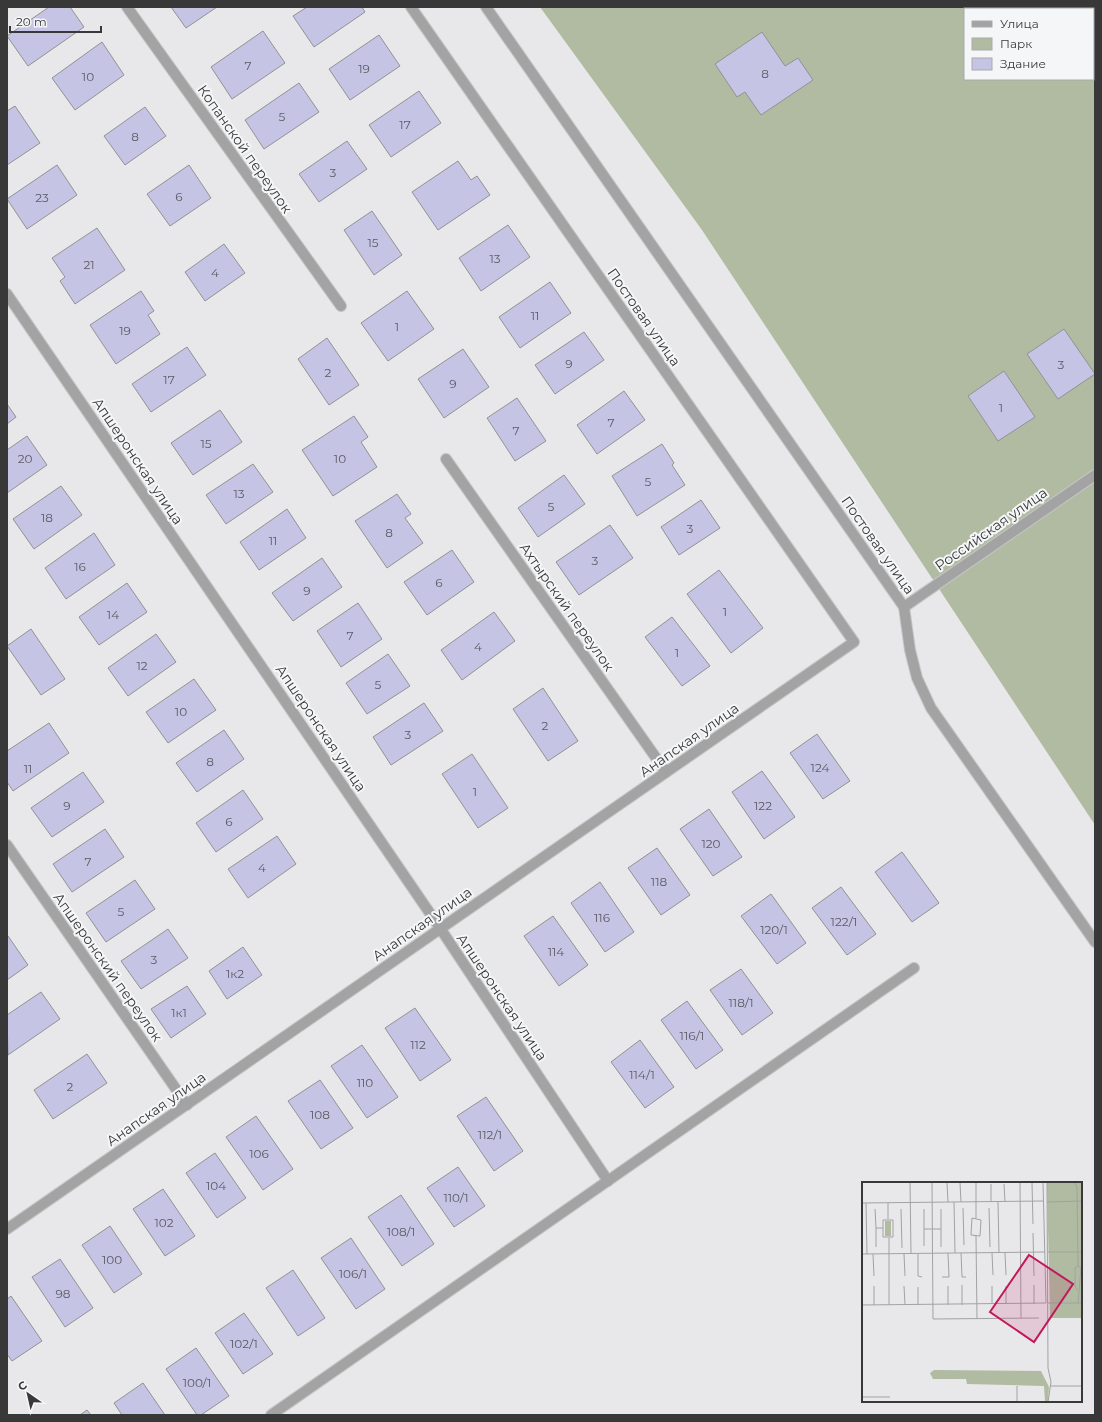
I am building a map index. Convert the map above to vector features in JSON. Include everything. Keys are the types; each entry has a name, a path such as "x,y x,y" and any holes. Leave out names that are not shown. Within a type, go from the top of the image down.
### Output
{"street":[{"name":"Копанской переулок","path":"127,7 340,306"},
{"name":"Постовая улица","path":"411,7 854,642"},
{"name":"Постовая улица","path":"486,7 904,607"},
{"name":"Апшеронская улица","path":"7,294 440,928 608,1181"},
{"name":"Ахтырский переулок","path":"446,459 666,772"},
{"name":"Российская улица","path":"904,607 1095,475"},
{"path":"904,607 910,650 917,678 931,708 1095,942"},
{"name":"Анапская улица","path":"7,1230 854,642"},
{"name":"Апшеронский переулок","path":"7,845 187,1105"},
{"path":"271,1415 914,968"}],"green space":[{"path":"540,7 1095,7 1095,825 702,230"}],"building":[{"path":"49,7 70,7 84,27 28,66 7,36"},
{"path":"171,7 217,7 186,28"},
{"path":"307,7 362,7 365,12 314,47 293,16"},
{"path":"263,31 285,63 232,99 211,67"},
{"path":"762,32 785,66 798,58 813,80 761,115 745,92 737,97 715,64"},
{"path":"379,35 400,66 350,100 329,69"},
{"path":"102,42 124,75 75,110 52,78"},
{"path":"299,83 319,112 264,149 245,120"},
{"path":"419,91 441,123 391,157 369,125"},
{"path":"15,106 40,143 7,165 7,111"},
{"path":"145,107 166,136 125,165 104,136"},
{"path":"347,141 367,169 319,202 299,174"},
{"path":"458,161 471,180 477,176 490,195 438,230 412,192"},
{"path":"57,165 77,195 27,229 7,199"},
{"path":"189,165 211,198 170,226 147,194"},
{"path":"372,211 402,255 374,275 344,230"},
{"path":"508,225 530,257 481,291 459,258"},
{"path":"97,228 125,270 75,304 60,281 65,277 52,258"},
{"path":"224,244 245,273 205,301 185,272"},
{"path":"550,282 571,313 520,348 499,317"},
{"path":"141,291 154,311 148,315 160,334 116,364 90,325"},
{"path":"407,291 434,329 388,361 361,323"},
{"path":"1064,329 1095,374 1058,399 1027,354"},
{"path":"584,332 604,360 555,394 535,365"},
{"path":"327,338 359,385 329,405 298,359"},
{"path":"187,347 206,375 151,412 132,384"},
{"path":"463,349 489,387 444,418 418,379"},
{"path":"1004,371 1035,417 998,441 968,396"},
{"path":"624,391 645,420 597,454 577,425"},
{"path":"517,398 546,441 515,461 487,418"},
{"path":"7,404 16,417 7,424"},
{"path":"220,410 242,442 193,475 171,443"},
{"path":"354,416 368,437 361,442 377,467 333,496 302,450"},
{"path":"27,436 47,465 7,493 7,450"},
{"path":"662,444 674,463 672,465 685,485 637,516 612,476"},
{"path":"253,464 273,492 226,524 206,495"},
{"path":"564,475 585,504 538,537 518,508"},
{"path":"61,486 82,515 34,549 13,519"},
{"path":"397,494 411,514 405,518 423,543 387,568 355,521"},
{"path":"701,500 720,528 679,555 661,527"},
{"path":"287,509 306,538 259,570 240,542"},
{"path":"610,525 633,558 579,595 556,562"},
{"path":"94,533 115,565 66,599 45,568"},
{"path":"452,550 474,582 427,615 404,582"},
{"path":"322,558 342,587 293,621 272,593"},
{"path":"719,570 763,628 731,653 687,594"},
{"path":"127,583 147,612 99,645 79,617"},
{"path":"358,603 382,639 341,667 317,631"},
{"path":"494,612 515,641 462,680 441,650"},
{"path":"672,617 710,666 682,686 645,637"},
{"path":"31,629 65,679 41,695 7,646"},
{"path":"156,634 176,662 128,696 108,668"},
{"path":"388,654 410,686 367,714 346,683"},
{"path":"194,679 216,710 168,743 146,712"},
{"path":"543,688 578,741 548,761 513,709"},
{"path":"424,703 443,731 391,765 373,737"},
{"path":"49,723 69,753 13,791 7,782 7,751"},
{"path":"224,730 244,759 197,792 176,763"},
{"path":"817,734 850,781 823,799 790,753"},
{"path":"472,754 508,808 478,828 442,774"},
{"path":"762,771 795,817 764,839 732,792"},
{"path":"83,772 104,802 52,837 31,808"},
{"path":"243,790 263,819 216,852 196,823"},
{"path":"709,809 742,857 713,876 680,829"},
{"path":"105,829 124,857 72,892 53,864"},
{"path":"277,836 296,864 248,898 228,869"},
{"path":"657,848 690,895 661,915 628,868"},
{"path":"902,852 939,903 912,922 875,872"},
{"path":"135,880 155,909 106,942 86,913"},
{"path":"600,882 634,932 605,952 571,903"},
{"path":"841,887 876,934 847,955 812,908"},
{"path":"771,894 806,943 777,964 741,916"},
{"path":"553,916 588,965 559,986 524,936"},
{"path":"168,929 188,958 141,989 121,961"},
{"path":"8,936 28,965 7,980 7,937"},
{"path":"243,947 262,975 227,999 209,971"},
{"path":"741,969 773,1013 742,1035 710,990"},
{"path":"187,986 206,1014 171,1038 151,1009"},
{"path":"41,992 60,1019 8,1055 7,1015"},
{"path":"687,1001 723,1050 696,1069 661,1020"},
{"path":"415,1008 451,1060 420,1081 385,1028"},
{"path":"640,1040 674,1087 645,1108 611,1062"},
{"path":"362,1045 398,1097 367,1118 331,1066"},
{"path":"87,1054 107,1083 53,1119 34,1090"},
{"path":"320,1080 353,1128 321,1149 288,1101"},
{"path":"486,1097 523,1151 494,1171 457,1116"},
{"path":"256,1116 293,1169 263,1190 226,1137"},
{"path":"215,1153 246,1198 217,1218 186,1173"},
{"path":"458,1167 485,1206 454,1227 427,1188"},
{"path":"163,1189 195,1236 165,1256 133,1209"},
{"path":"401,1195 434,1244 402,1266 368,1217"},
{"path":"110,1226 142,1274 114,1293 82,1245"},
{"path":"351,1238 385,1289 356,1309 321,1258"},
{"path":"60,1259 93,1308 65,1327 32,1277"},
{"path":"293,1270 325,1318 298,1336 266,1288"},
{"path":"11,1296 42,1341 12,1361 7,1354 7,1299"},
{"path":"244,1313 273,1354 243,1374 215,1333"},
{"path":"196,1348 229,1396 201,1415 197,1415 166,1369"},
{"path":"143,1383 165,1415 122,1415 114,1403"},
{"path":"87,1410 91,1415 80,1415"}]}
